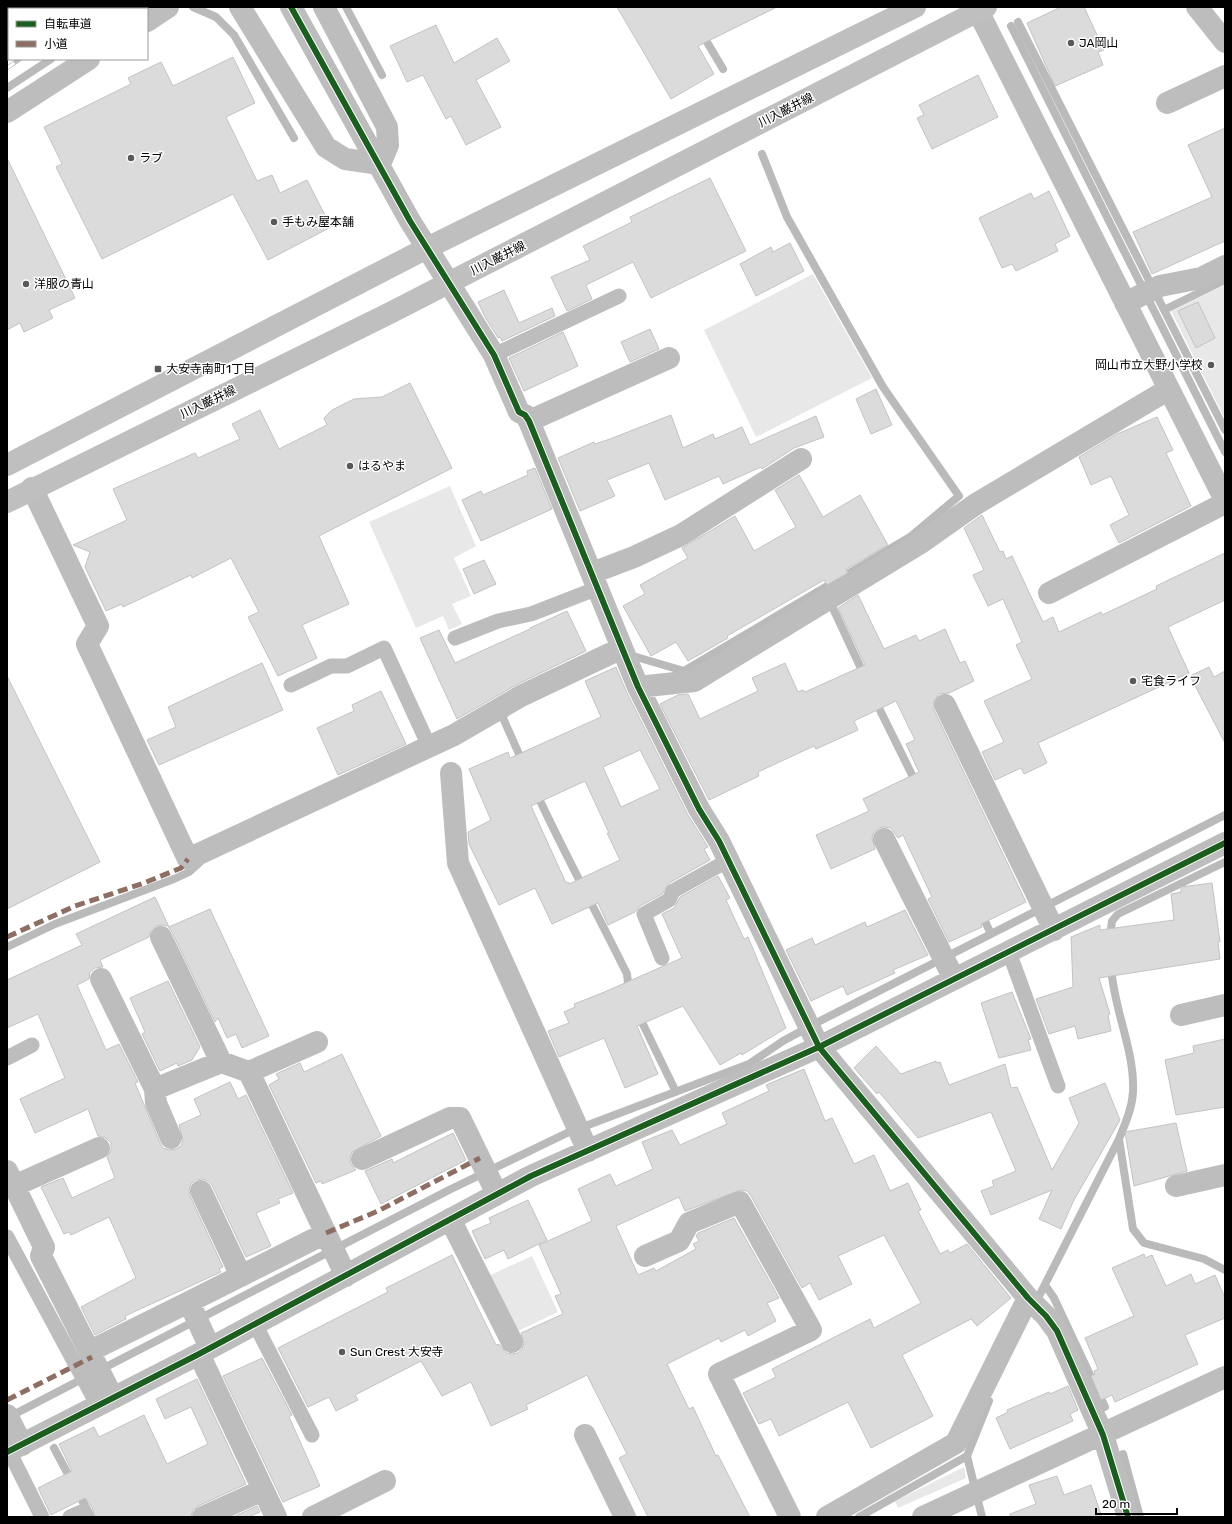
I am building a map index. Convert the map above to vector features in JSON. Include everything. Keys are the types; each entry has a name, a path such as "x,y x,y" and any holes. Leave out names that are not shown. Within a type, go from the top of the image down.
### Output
{"main road":[{"path":"7,465 427,248 915,7"},
{"name":"川入巌井線","path":"7,502 32,488 449,282 982,9"}],"street":[{"path":"148,20 168,7"},
{"path":"240,7 326,147 345,159 380,164"},
{"path":"291,7 380,164 410,221 494,355 519,412 525,415 529,421 638,687 699,809 729,860 812,1034 1057,1331 1103,1435 1128,1517"},
{"path":"324,7 387,126 388,145 380,164"},
{"path":"1197,7 1225,42"},
{"path":"982,9 1131,300 1169,389 1225,500"},
{"path":"7,112 87,60"},
{"path":"1167,103 1225,76"},
{"path":"1131,300 1160,286 1200,278 1225,266"},
{"path":"529,421 669,358"},
{"path":"638,687 694,681 922,542 976,504 1169,389"},
{"path":"595,580 634,557 681,535 801,459"},
{"path":"32,488 98,626 87,644 188,859 454,735 521,696 625,656"},
{"path":"1049,593 1225,503"},
{"path":"945,705 1047,915"},
{"path":"450,774 458,863 582,1136"},
{"path":"884,839 947,965"},
{"path":"12,1438 101,1392 204,1344 255,1324 342,1268 450,1219 494,1189 531,1176 582,1136 812,1034 947,965 1009,952 1047,915 1225,843"},
{"path":"161,937 221,1062"},
{"path":"101,979 155,1089 156,1103 171,1138"},
{"path":"1181,1015 1225,1005"},
{"path":"155,1089 221,1062 249,1072 316,1042"},
{"path":"249,1072 342,1268"},
{"path":"362,1159 450,1118 460,1118 494,1189"},
{"path":"99,1148 11,1178 44,1246 42,1256 101,1392"},
{"path":"1176,1186 1225,1175"},
{"path":"201,1191 241,1276"},
{"path":"645,1256 679,1241 689,1222 740,1202 811,1330 719,1374 790,1517"},
{"path":"450,1219 512,1342"},
{"path":"87,1360 190,1306 241,1276 327,1236"},
{"path":"190,1306 263,1490 276,1517"},
{"path":"827,1517 956,1443 1035,1306"},
{"path":"923,1517 1103,1435 1225,1377"},
{"path":"585,1436 624,1517"},
{"path":"313,1517 385,1481"},
{"path":"203,1517 263,1490"}],"lane":[{"path":"494,355 619,296"},
{"path":"455,638 498,621 531,614 595,580"},
{"path":"291,685 330,666 347,666 384,648 429,746"},
{"path":"662,958 644,914 669,900 673,891 729,860"},
{"path":"1009,952 1058,1086"},
{"path":"7,1058 32,1045"},
{"path":"7,1236 87,1360"},
{"path":"255,1324 312,1435"},
{"path":"12,1438 42,1517"},
{"path":"70,1517 84,1511"}],"shaded area":[{"path":"813,274 872,378 756,437 704,330"},
{"name":"岡山市立大野小学校","path":"1225,285 1225,419 1171,311"},
{"path":"450,486 476,546 454,558 471,596 452,604 462,624 449,630 443,616 416,628 369,522"},
{"path":"532,1256 558,1312 514,1333 486,1277"},
{"path":"964,1467 966,1478 898,1508 895,1501"}],"building":[{"path":"617,7 777,7 698,46 714,74 671,99"},
{"path":"1061,7 1084,7 1104,50 1098,52 1103,65 1055,86 1027,23"},
{"path":"436,25 454,63 497,38 510,61 476,80 501,127 466,145 451,116 446,119 423,75 407,82 390,46"},
{"path":"233,57 255,103 226,117 257,181 272,175 280,193 307,180 331,227 268,260 233,194 102,259 56,167 62,164 44,127 131,84 128,78 161,62 173,86"},
{"path":"978,75 998,117 932,149 917,118 924,115 919,105"},
{"path":"1225,128 1225,241 1152,274 1133,232 1212,197 1188,145"},
{"path":"7,158 75,298 49,310 53,318 24,332 20,323 7,330"},
{"path":"710,178 746,251 651,298 633,262 586,285 592,299 567,311 551,277 590,260 583,246 632,222 630,217"},
{"path":"1049,191 1070,236 1055,244 1058,251 1016,271 1012,264 1002,268 979,218 1031,193 1034,199"},
{"path":"790,243 804,271 756,296 740,264 771,247 773,252"},
{"path":"504,290 519,323 552,308 555,316 502,341 500,337 498,338 485,317 478,302"},
{"path":"1198,302 1215,338 1196,348 1178,311"},
{"path":"650,329 659,349 630,362 621,342"},
{"path":"563,332 578,366 524,391 509,358"},
{"path":"410,383 452,468 319,536 349,604 302,625 317,658 278,676 248,617 259,612 231,558 192,578 191,575 123,607 122,604 106,611 85,567 90,552 73,545 127,520 113,489 195,453 198,458 240,439 232,424 260,410 279,449 327,425 324,418 332,410 354,399 382,397"},
{"path":"876,389 892,425 871,434 856,399"},
{"path":"671,415 683,448 713,434 715,439 742,427 750,445 816,416 824,437 794,448 762,469 761,467 723,484 719,476 665,500 649,463 607,480 615,496 580,511 558,458 594,442 595,444 610,439"},
{"path":"1157,417 1173,450 1166,453 1191,506 1119,543 1110,525 1129,515 1111,476 1091,485 1079,457 1117,434"},
{"path":"535,468 552,509 481,541 462,500 481,491 483,495 528,475 527,471"},
{"path":"799,475 823,517 860,495 888,545 846,569 848,573 827,585 824,580 727,636 728,638 688,661 676,642 651,656 623,606 645,594 640,585 688,558 682,548 735,516 754,551 796,527 775,490"},
{"path":"982,515 1000,552 1003,551 1006,559 1012,556 1043,622 1053,617 1059,632 1101,612 1102,615 1157,589 1156,586 1225,553 1225,600 1168,627 1189,673 1038,743 1047,763 1024,774 1021,768 995,780 982,752 1004,742 984,701 1032,679 1016,645 1022,642 1003,599 988,606 973,575 984,570 964,528"},
{"path":"484,560 496,584 474,594 463,569"},
{"path":"858,595 884,649 916,635 919,641 945,629 960,663 965,661 974,681 949,693 939,694 934,701 934,710 1026,902 981,924 982,927 949,942 928,899 932,897 903,835 898,838 891,828 879,828 874,832 872,838 875,849 831,869 816,835 869,811 863,799 919,772 906,744 915,740 896,701 854,721 858,730 816,749 814,746 758,772 759,776 709,800 660,704 678,695 688,694 700,719 758,691 752,678 785,663 798,692 803,690 805,692 865,665 838,608"},
{"path":"567,611 586,651 516,685 457,719 420,638 439,630 455,663"},
{"path":"262,663 283,710 159,765 147,740 176,727 168,707"},
{"path":"616,667 627,693 688,815 708,847 704,849 710,860 669,883 662,894 640,906 635,912 608,925 598,903 552,924 535,888 499,905 469,844 468,832 491,820 469,769 508,752 510,758 601,717 585,681","holes":["640,750 660,789 621,807 603,767","585,781 620,860 569,884 568,882 566,883 531,806"]},
{"path":"1209,667 1214,677 1225,671 1225,743 1190,676"},
{"path":"7,676 100,862 7,909"},
{"path":"381,691 406,744 338,775 317,728 354,711 352,705"},
{"path":"718,876 730,898 726,900 744,939 748,937 786,1028 742,1055 741,1053 720,1065 683,1006 637,1026 658,1074 625,1088 604,1038 559,1057 548,1031 569,1023 564,1012 575,1007 574,1004 682,958 662,914 674,908 680,897"},
{"path":"1212,883 1220,942 1218,942 1220,959 1099,978 1110,1014 1108,1015 1111,1031 1078,1039 1075,1026 1049,1034 1036,999 1073,987 1071,937 1100,925 1100,930 1174,920 1171,894 1181,892 1181,887"},
{"path":"155,897 169,927 210,909 269,1036 242,1048 236,1034 227,1038 218,1018 215,1022 172,932 168,926 162,925 156,926 151,930 149,937 100,960 103,967 95,968 90,972 89,979 77,985 106,1050 119,1044 138,1082 135,1083 160,1143 163,1148 169,1150 176,1149 181,1146 183,1140 179,1125 201,1115 194,1099 230,1082 238,1099 246,1095 293,1193 278,1199 280,1203 256,1213 271,1246 246,1257 212,1185 208,1181 202,1179 195,1180 191,1184 189,1190 190,1196 223,1267 219,1269 221,1272 125,1316 126,1319 95,1335 81,1307 136,1278 109,1217 71,1235 69,1232 64,1234 41,1187 63,1178 72,1198 115,1178 107,1157 111,1150 111,1143 106,1138 98,1136 88,1109 35,1133 20,1099 65,1078 38,1014 7,1028 7,980 82,945 76,934"},
{"path":"905,910 928,955 893,970 895,973 847,995 843,986 811,1001 786,950 812,938 815,945 865,922 867,927"},
{"path":"168,981 200,1047 192,1060 178,1066 177,1063 160,1071 142,1034 145,1032 130,998"},
{"path":"1012,992 1031,1039 1028,1040 1031,1050 999,1058 981,1003"},
{"path":"1225,1039 1225,1107 1176,1115 1165,1060 1194,1053 1193,1046"},
{"path":"876,1046 901,1074 936,1061 936,1063 940,1062 949,1085 1005,1064 1011,1088 1017,1087 1052,1170 1079,1123 1069,1098 1105,1083 1120,1120 1074,1200 1061,1229 1039,1219 1052,1190 991,1215 981,1191 994,1186 992,1181 1016,1171 991,1112 918,1138 879,1092 877,1094 854,1068"},
{"path":"342,1054 381,1136 352,1152 350,1158 351,1164 356,1170 322,1184 321,1181 316,1183 269,1085 279,1079 276,1074 300,1063 304,1072"},
{"path":"804,1069 825,1121 832,1118 854,1164 874,1155 890,1191 908,1183 921,1210 918,1211 940,1254 948,1250 950,1253 967,1244 1011,1298 977,1326 971,1319 902,1355 933,1416 871,1448 848,1402 779,1436 771,1419 759,1424 743,1393 776,1377 772,1369 870,1319 874,1328 921,1303 884,1235 838,1256 852,1284 819,1300 810,1283 802,1288 751,1196 747,1191 741,1190 685,1211 679,1197 616,1226 638,1275 654,1268 656,1271 696,1249 693,1244 699,1241 696,1236 698,1233 734,1218 779,1298 767,1303 776,1321 748,1336 745,1330 721,1342 719,1338 667,1364 689,1409 693,1407 716,1456 718,1455 750,1517 648,1517 619,1458 627,1454 587,1375 526,1405 528,1409 491,1426 471,1382 442,1396 421,1361 355,1395 358,1400 336,1411 329,1397 308,1407 278,1348 388,1292 386,1288 452,1255 496,1345 499,1344 506,1353 518,1353 522,1349 524,1343 521,1333 563,1314 555,1296 561,1294 539,1245 592,1221 578,1189 610,1174 616,1186 653,1169 642,1142 672,1130 680,1145 727,1124 722,1113 769,1091 766,1085"},
{"path":"1176,1123 1187,1171 1134,1186 1125,1132"},
{"path":"453,1133 466,1160 381,1204 365,1171 392,1159 393,1163"},
{"path":"528,1200 547,1240 508,1259 504,1250 485,1259 472,1231 491,1223 489,1218"},
{"path":"1144,1254 1145,1258 1152,1255 1166,1286 1191,1274 1195,1284 1215,1275 1225,1298 1225,1318 1185,1335 1198,1364 1115,1402 1112,1395 1101,1400 1091,1376 1095,1374 1094,1371 1098,1369 1085,1338 1134,1316 1112,1268"},
{"path":"262,1358 292,1415 289,1417 320,1486 283,1502 223,1376"},
{"path":"197,1379 246,1484 198,1506 193,1510 191,1517 95,1517 92,1507 85,1498 51,1515 38,1488 72,1471 59,1444 94,1427 99,1437 144,1415 167,1464 208,1444 191,1407 165,1419 156,1399"},
{"path":"1068,1386 1078,1410 1070,1414 1073,1421 1010,1449 996,1418 1008,1412 1007,1410 1049,1392 1050,1394"},
{"path":"1057,1476 1064,1495 1091,1485 1102,1517 1010,1517 1010,1514 1036,1504 1029,1485"},
{"path":"257,1506 260,1512 248,1517 233,1517"}],"waterway":[{"path":"193,7 216,17 234,35 294,138"},
{"path":"346,7 382,75"},
{"path":"1018,22 1225,430"},
{"path":"1011,26 1225,452"},
{"path":"701,32 723,69"},
{"path":"7,88 49,60"},
{"path":"628,657 633,656 684,671 910,537 959,496 883,387 787,217 762,154"},
{"path":"1164,310 1225,280"},
{"path":"831,604 865,677"},
{"path":"875,700 917,785"},
{"path":"503,718 523,763"},
{"path":"536,792 627,974 629,993"},
{"path":"100,1370 451,1189 567,1133 749,1064 783,1041 818,1022 1225,815"},
{"path":"7,947 55,924 174,879 189,872 200,862"},
{"path":"1110,938 1112,921 1118,914 1225,862"},
{"path":"981,913 991,934"},
{"path":"1035,1304 1119,1139 1131,1104 1133,1092 1131,1060 1116,998 1111,966"},
{"path":"638,1014 676,1092"},
{"path":"1119,1139 1133,1229 1144,1243 1204,1259 1225,1270"},
{"path":"1045,1285 1054,1298 1105,1407"},
{"path":"9,1417 86,1377"},
{"path":"859,1517 967,1456 989,1401"},
{"path":"54,1448 91,1517"},
{"path":"1123,1454 1140,1517"},
{"path":"967,1456 982,1517"}],"railway":[{"path":"7,68 19,60"}],"marked path":[{"path":"7,937 75,906 144,883 181,868 188,859"},
{"path":"326,1233 378,1211 480,1158"},
{"path":"7,1400 92,1357"}],"cycle path":[{"path":"291,7 410,221 494,355 519,412 525,415 529,421 638,687 699,809 719,841 819,1047 1028,1298 1046,1316 1057,1331 1103,1435 1128,1517"},
{"path":"7,1452 199,1354 531,1176 819,1047 1225,843"}],"place":[{"name":"JA岡山","path":"1071,43"},
{"name":"ラブ","path":"131,158"},
{"name":"手もみ屋本舗","path":"274,222"},
{"name":"洋服の青山","path":"26,284"},
{"name":"岡山市立大野小学校","path":"1211,365"},
{"name":"大安寺南町1丁目","path":"158,369"},
{"name":"はるやま","path":"350,466"},
{"name":"宅食ライフ","path":"1133,681"},
{"name":"Sun Crest 大安寺","path":"342,1352"}]}
